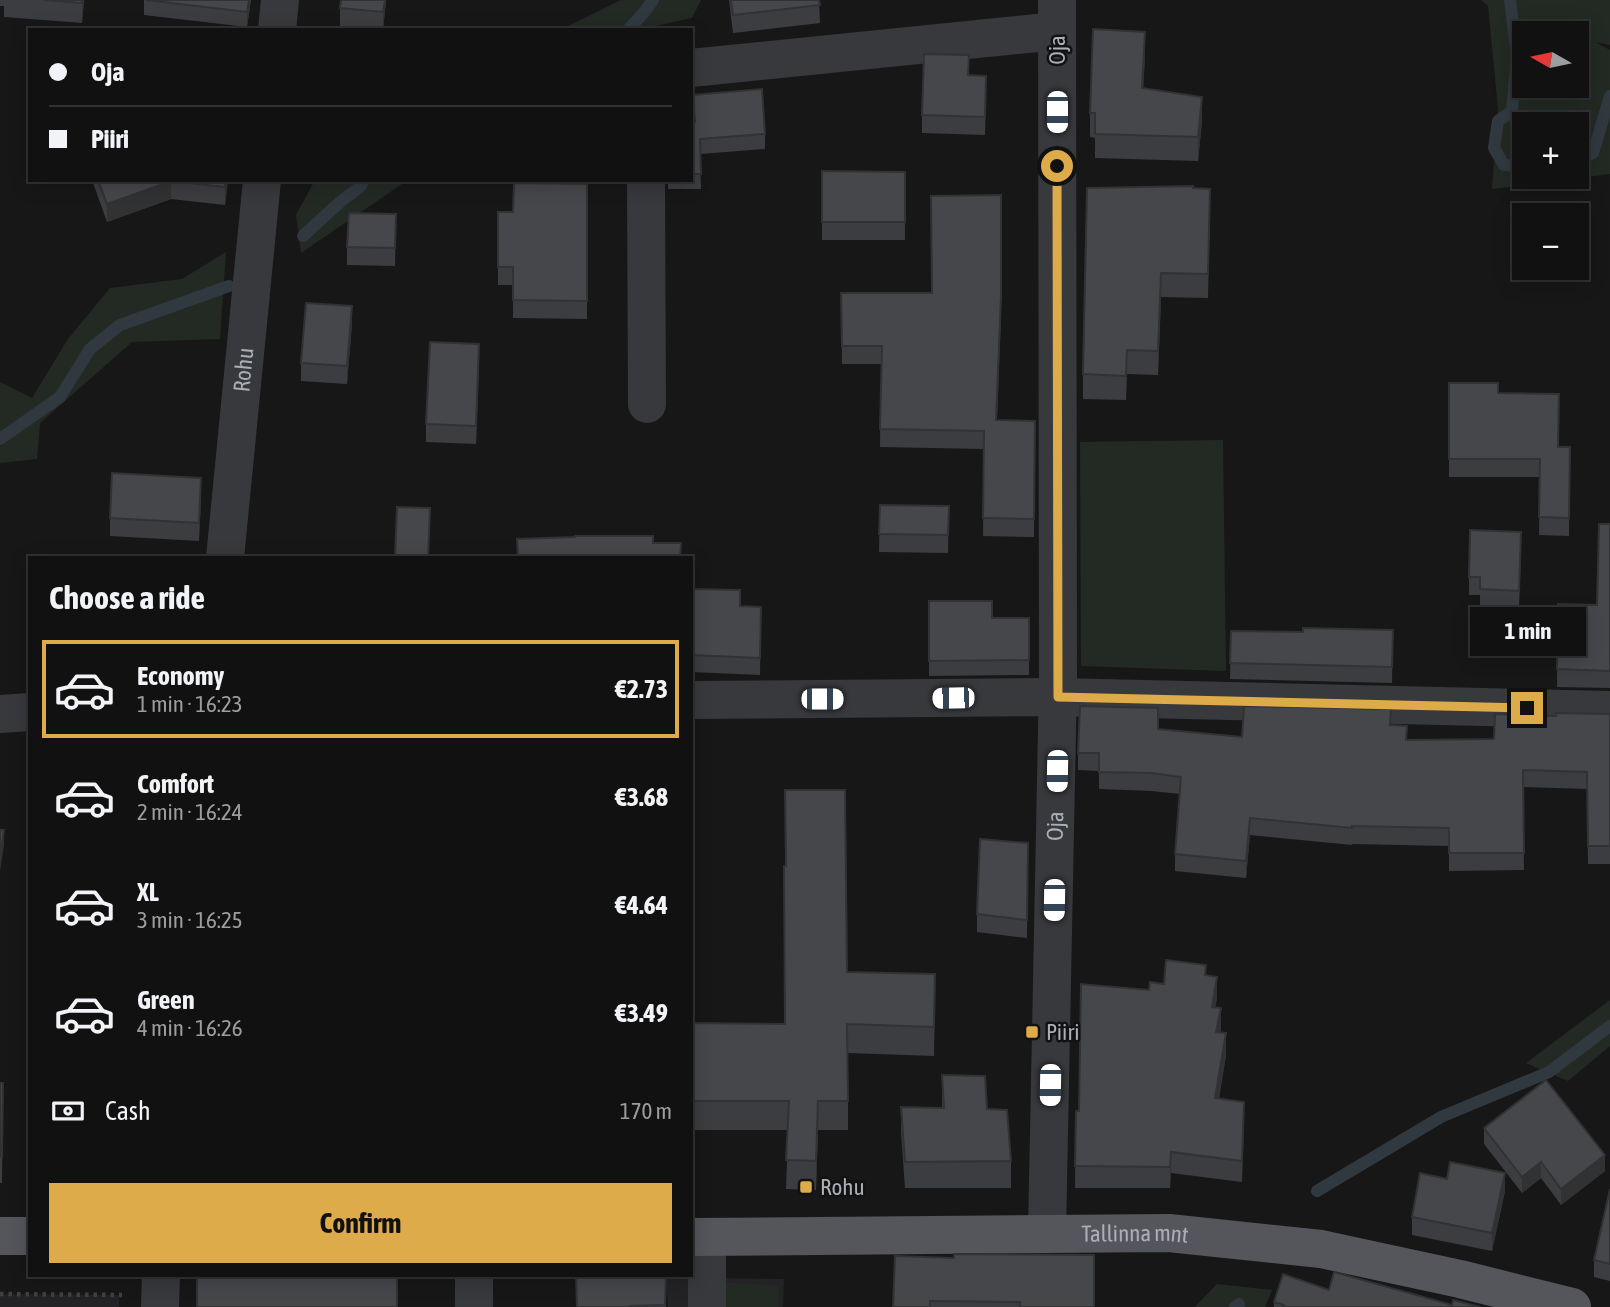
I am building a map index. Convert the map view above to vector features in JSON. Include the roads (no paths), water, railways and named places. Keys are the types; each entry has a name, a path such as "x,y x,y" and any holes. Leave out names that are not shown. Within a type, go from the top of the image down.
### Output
{"main road":[{"name":"Tallinna mnt","path":"699,1237 1169,1233 1321,1249 1572,1307"},
{"path":"0,1236 28,1236"}],"street":[{"path":"277,28 279,0"},
{"path":"693,68 1057,16"},
{"name":"Oja","path":"1047,1234 1058,697 1057,16"},
{"name":"Rohu","path":"225,556 262,182"},
{"path":"646,182 647,404"},
{"path":"693,700 1058,697 1610,710"},
{"path":"0,714 28,712"},
{"path":"699,1237 707,1307"},
{"path":"474,1277 474,1307"}],"waterway":[{"path":"630,28 653,0"},
{"path":"1510,0 1517,56 1512,111 1498,121 1494,148 1504,165 1512,165"},
{"path":"1589,155 1593,153 1610,96"},
{"path":"303,236 362,182"},
{"path":"0,439 60,397 90,349 120,325 229,286"},
{"path":"1317,1191 1441,1117 1549,1072 1610,1026"},
{"path":"1235,1307 1239,1304"}],"place":[{"name":"Piiri","path":"1032,1032"},
{"name":"Rohu","path":"806,1187"}]}
